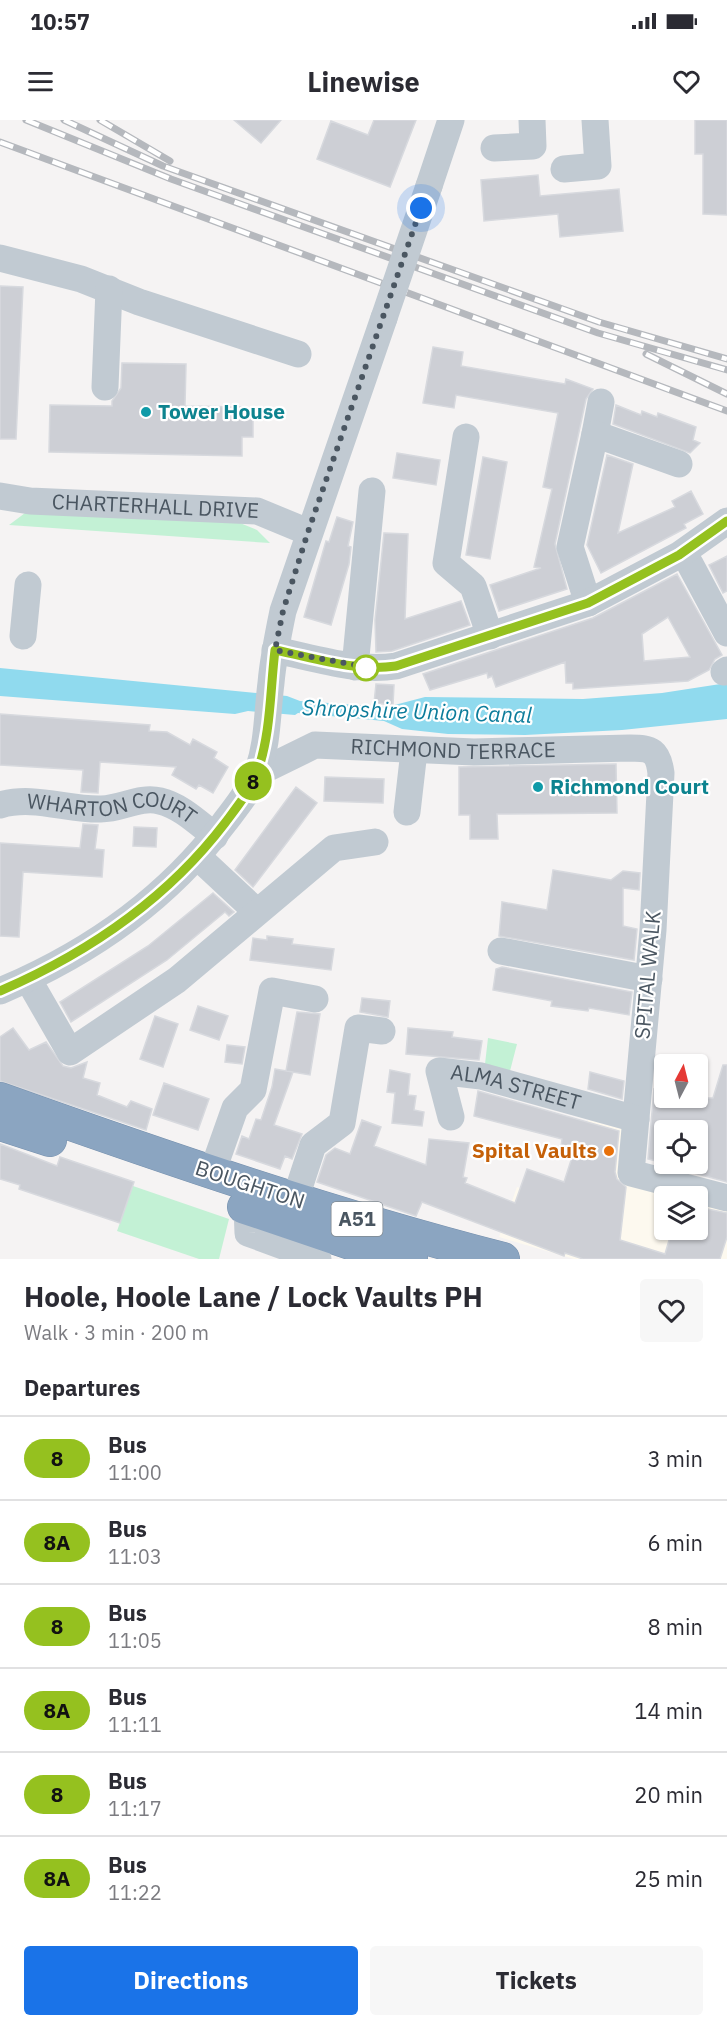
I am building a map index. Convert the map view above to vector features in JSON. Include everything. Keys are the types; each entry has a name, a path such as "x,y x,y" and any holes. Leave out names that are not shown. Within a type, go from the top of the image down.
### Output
{"highway":[{"name":"BOUGHTON","path":"0,1099 295,1200 503,1259"},
{"name":"BOUGHTON","path":"0,1124 365,1248 411,1259"}],"street":[{"path":"0,991 72,956 121,924 177,879 215,836 238,805 256,774 267,727 275,650 283,611 308,532 451,120"},
{"path":"494,148 534,146 532,120"},
{"path":"564,169 598,166 595,120"},
{"path":"0,258 81,279 139,303 298,354"},
{"path":"105,387 109,289"},
{"path":"588,603 570,547 601,402"},
{"path":"595,434 679,464"},
{"path":"466,437 446,563 473,586 490,636"},
{"path":"355,667 372,491"},
{"name":"CHARTERHALL DRIVE","path":"1,498 257,511 308,532"},
{"path":"684,559 727,521"},
{"path":"275,650 355,667 376,669 396,666 588,603 684,559 727,544"},
{"path":"684,559 723,617"},
{"path":"23,636 28,585"},
{"name":"RICHMOND TERRACE","path":"256,774 315,745 414,751 474,752 637,748 655,752"},
{"path":"407,812 414,751"},
{"name":"SPITAL WALK","path":"655,752 662,773 649,979 631,1173 727,1198"},
{"name":"WHARTON COURT","path":"0,805 22,802 99,809 114,808 137,800 160,801 186,814 215,836"},
{"path":"28,979 70,1052 177,980 256,911 334,848 375,842"},
{"path":"198,857 256,911"},
{"path":"501,951 649,979"},
{"path":"212,1173 235,1108 253,1090 272,992 315,999"},
{"path":"295,1200 314,1145 342,1123 358,1028 382,1031"},
{"name":"ALMA STREET","path":"451,1118 439,1071 481,1076 636,1119"},
{"path":"247,1208 248,1233 318,1259"}],"shaded area":[{"path":"588,1120 622,1129 618,1162 627,1176 659,1186 654,1186 654,1240 708,1240 708,1201 727,1207 727,1259 574,1259 499,1237 517,1187 557,1201 574,1152 583,1147"}],"green space":[{"path":"25,513 240,523 257,530 270,543 9,525"},
{"path":"488,1038 517,1044 510,1071 485,1064"},
{"path":"133,1186 229,1219 219,1259 199,1259 117,1231"}],"water":[{"name":"Shropshire Union Canal","path":"0,668 287,696 300,701 387,707 425,697 583,699 662,693 727,683 727,719 622,730 525,735 448,734 402,729 384,721 298,713 295,715 248,711 235,714 0,696"}],"building":[{"path":"234,120 281,120 261,143"},
{"path":"374,120 416,120 390,187 317,159 331,121 368,135"},
{"path":"695,120 727,120 727,215 703,214 703,154 695,154"},
{"path":"538,175 540,196 619,189 623,231 560,237 558,214 484,221 481,180"},
{"path":"0,286 23,287 16,439 0,439"},
{"path":"433,347 463,352 461,366 565,384 566,379 593,389 586,399 555,544 567,589 499,611 490,585 541,568 534,567 552,489 543,487 558,413 456,395 454,408 423,403"},
{"name":"Tower House","path":"122,363 186,364 185,406 241,407 241,417 253,417 253,437 242,437 242,456 49,452 50,405 112,406 112,401 121,388"},
{"path":"616,405 641,415 642,411 657,417 658,413 696,427 693,440 700,443 690,453 613,424"},
{"path":"397,453 440,460 436,485 393,478"},
{"path":"607,455 633,464 618,533 675,507 672,501 691,491 703,514 684,524 686,528 601,573 587,545"},
{"path":"483,457 507,462 490,559 466,555"},
{"path":"337,517 353,522 348,546 351,547 349,564 331,625 304,617 326,541 329,542"},
{"path":"384,533 408,534 405,619 461,601 470,625 392,651 376,652 375,620"},
{"path":"727,556 727,591 723,593 709,565"},
{"path":"677,574 722,655 715,659 709,670 688,681 573,689 573,683 566,683 565,662 496,687 492,676 488,678 487,673 430,690 423,674 593,618","holes":["668,617 690,657 644,661 642,634"]},
{"path":"376,684 394,685 393,705 374,703"},
{"path":"0,714 150,725 149,731 167,732 190,745 193,739 217,752 214,758 228,767 213,793 199,785 196,789 172,775 176,767 100,762 98,793 81,792 83,770 0,765"},
{"name":"Richmond Court","path":"616,764 617,813 497,814 498,839 470,839 470,815 459,815 459,767"},
{"path":"325,777 384,779 383,803 324,801"},
{"path":"296,787 317,803 253,887 235,870"},
{"path":"83,824 98,825 95,849 104,850 102,877 23,872 19,937 0,936 0,843 80,848"},
{"path":"134,827 157,828 156,847 133,846"},
{"path":"553,870 611,880 623,871 640,873 639,890 623,888 623,926 637,929 634,960 499,936 502,902 547,910"},
{"path":"213,893 234,912 229,916 225,912 167,960 71,1022 60,1002 148,946"},
{"path":"267,936 293,939 292,944 334,949 331,970 250,960 253,938 267,940"},
{"path":"502,967 632,992 629,1015 589,1008 588,1011 551,1006 552,1001 493,990 496,969"},
{"path":"362,998 390,1001 388,1017 360,1012"},
{"path":"198,1006 228,1016 219,1040 190,1030"},
{"path":"297,1012 320,1014 310,1075 286,1071"},
{"path":"155,1016 178,1024 163,1067 140,1059"},
{"path":"13,1028 29,1050 46,1042 63,1066 71,1068 87,1062 83,1078 100,1083 97,1095 127,1107 131,1101 152,1109 146,1130 0,1081 0,1037"},
{"path":"408,1028 453,1032 452,1037 482,1041 479,1060 406,1054"},
{"path":"227,1045 245,1047 242,1064 225,1062"},
{"path":"723,1065 727,1065 727,1182 697,1174 708,1174 708,1120 654,1120 654,1160 648,1159 654,1089 654,1108 708,1108 708,1098 713,1098"},
{"path":"275,1069 293,1072 274,1125 302,1134 292,1159 285,1156 280,1169 236,1154 242,1136 249,1139 256,1119 261,1120 272,1087"},
{"path":"390,1070 410,1074 408,1095 416,1096 414,1110 424,1112 422,1126 392,1123 395,1093 387,1092"},
{"path":"590,1072 624,1081 622,1099 588,1089"},
{"path":"164,1083 209,1099 198,1130 153,1115"},
{"path":"478,1091 619,1131 615,1172 617,1179 626,1187 620,1240 665,1254 669,1240 708,1240 708,1209 727,1213 727,1237 720,1259 583,1259 565,1253 564,1256 422,1202 416,1216 317,1182 326,1155 335,1148 350,1154 362,1120 381,1127 374,1146 426,1165 429,1139 469,1143 463,1177 467,1178 465,1183 515,1203 527,1169 564,1182 574,1151 561,1147 562,1139 474,1116"},
{"path":"0,1144 57,1166 60,1157 134,1182 120,1223 19,1189 20,1185 0,1179"}],"railway":[{"path":"26,120 171,179 598,333 727,370"},
{"path":"64,120 163,166 599,322 727,359"},
{"path":"100,120 170,161"},
{"path":"0,142 727,411"},
{"path":"646,354 727,394"}],"bus line":[{"name":"8","path":"0,991 72,956 121,924 177,879 198,857 238,805 256,774 267,733 275,650 355,667 376,669 396,666 588,603 679,555 727,521"}],"place":[{"name":"Tower House","path":"146,412"},
{"name":"Richmond Court","path":"538,787"},
{"name":"Spital Vaults","path":"609,1151"}],"route":[{"path":"366,668 376,669 355,667 275,650 283,611 308,532 421,208"}]}
